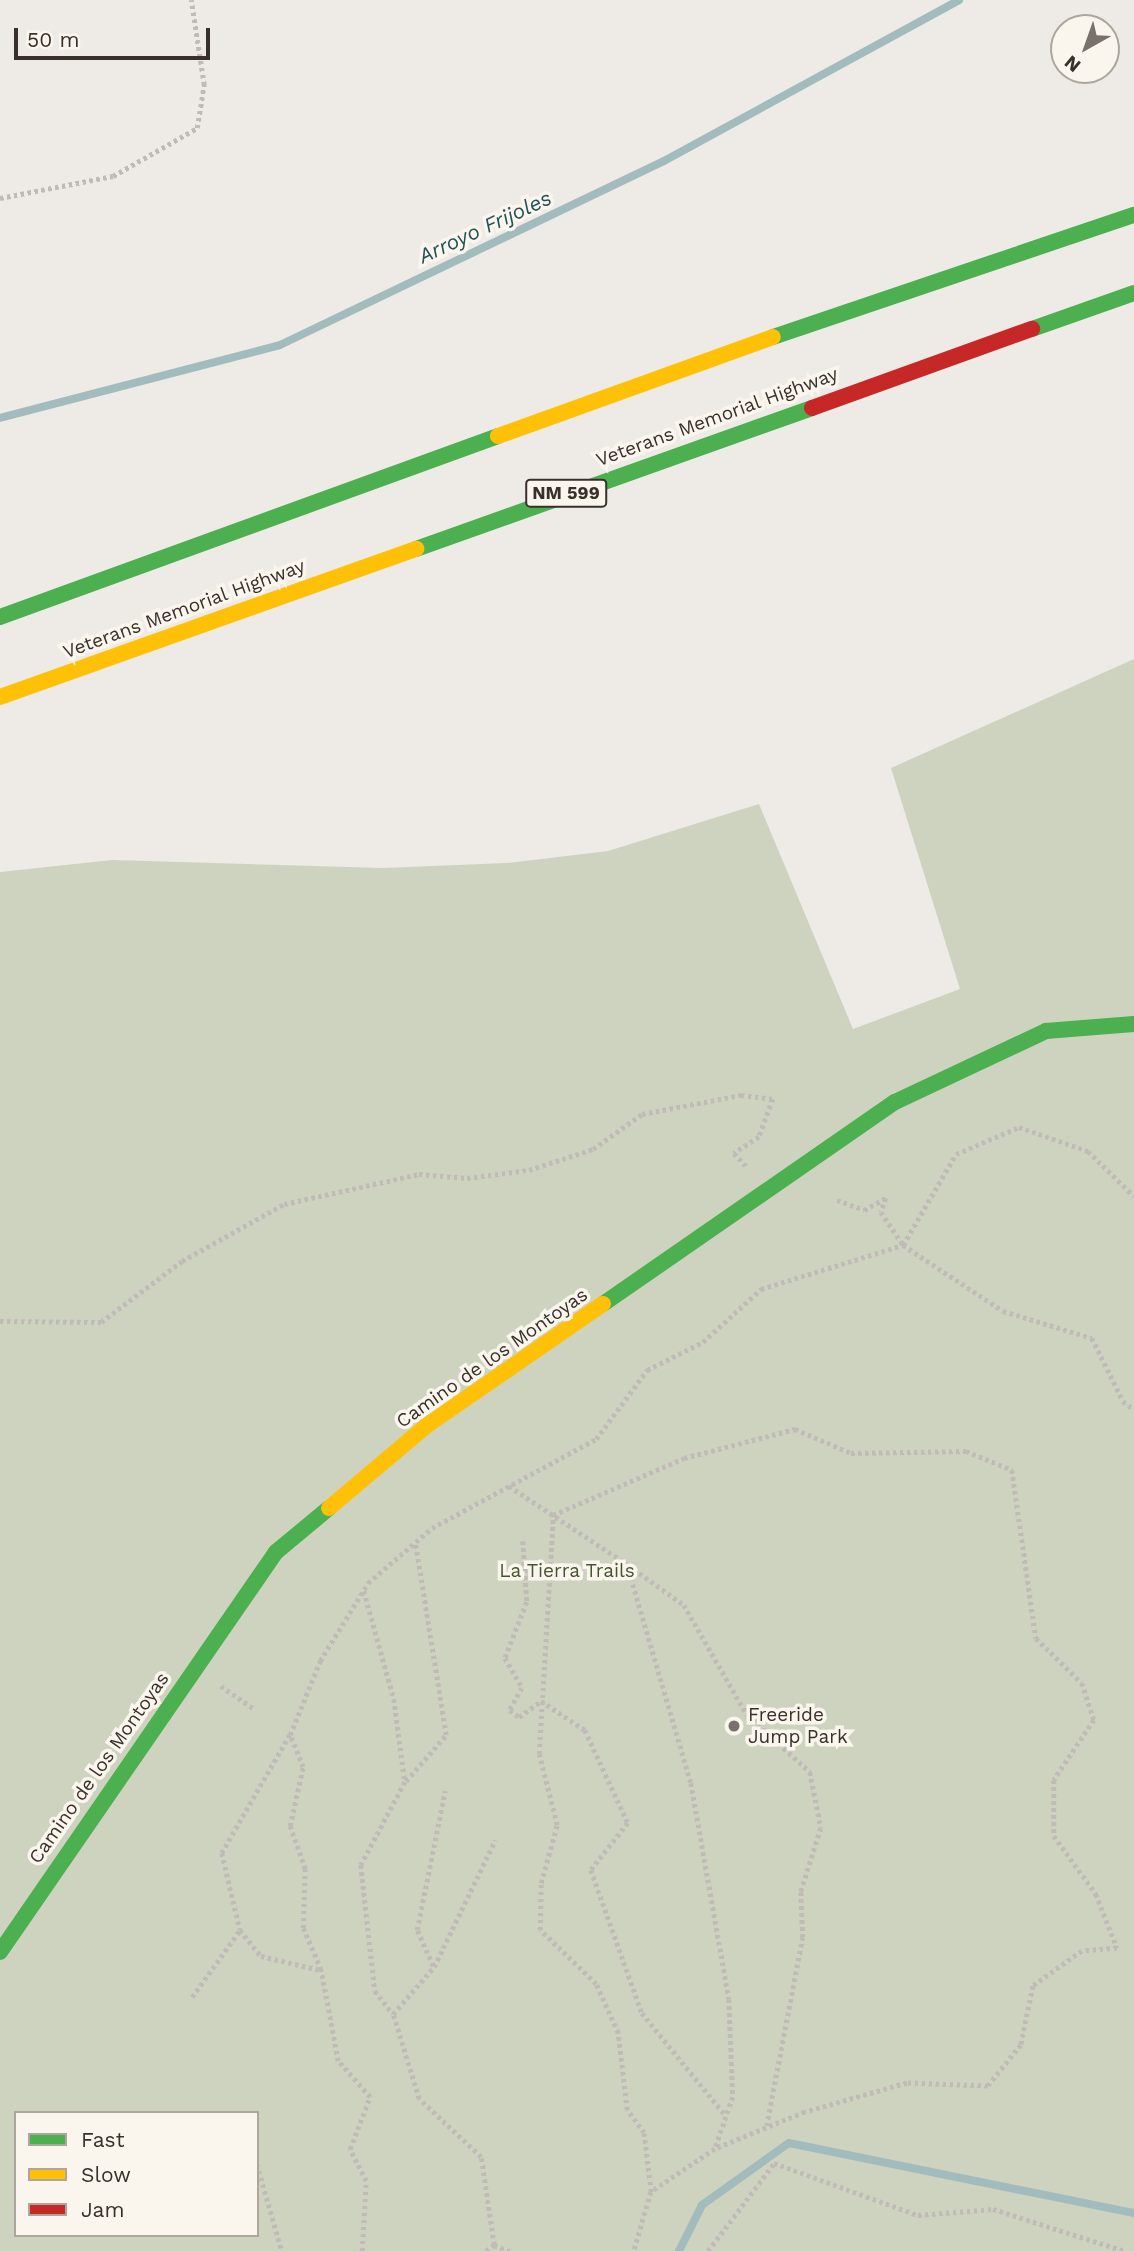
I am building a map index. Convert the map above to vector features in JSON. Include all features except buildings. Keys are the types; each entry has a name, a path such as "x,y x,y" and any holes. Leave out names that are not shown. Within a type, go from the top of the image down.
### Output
{"main road":[{"path":"0,617 941,276 1134,215"},
{"name":"Veterans Memorial Highway","path":"0,697 1134,293"},
{"name":"Camino de los Montoyas","path":"0,1952 276,1552 426,1426 771,1193 895,1102 1046,1031 1134,1024"}],"path":[{"path":"0,198 113,176 197,128 204,85 191,0"},
{"path":"0,1321 101,1322 182,1261 284,1204 419,1174 467,1178 528,1170 593,1149 642,1115 741,1095 774,1099 759,1137 734,1153 771,1193"},
{"path":"321,1970 261,1956 240,1930 222,1853 290,1735 320,1661 364,1590 415,1542 508,1485 555,1466 596,1439 647,1370 703,1342 761,1289 903,1245 957,1154 1018,1127 1088,1151 1134,1196"},
{"path":"837,1200 863,1210 886,1198 881,1212 903,1245 1003,1311 1092,1338 1123,1401 1134,1410"},
{"path":"553,1515 684,1458 795,1429 851,1453 966,1451 1012,1470 1036,1638 1082,1683 1094,1720 1054,1780 1055,1836 1096,1894 1116,1948 1082,1951 1033,1986 1021,2045 988,2087 907,2083 766,2127 715,2149 651,2192"},
{"path":"508,1485 684,1605 747,1715 810,1772 821,1828 801,1892 803,1937 766,2127"},
{"path":"553,1515 539,1754 557,1825 541,1883 540,1930 597,1984 618,2033 626,2110 644,2133 651,2192 634,2251"},
{"path":"523,1541 527,1602 505,1658 522,1688 510,1710 519,1717 541,1701"},
{"path":"415,1542 446,1735 405,1782 361,1865 375,1991 393,2014 418,2099 481,2157 494,2245"},
{"path":"627,1564 691,1783 729,1999 733,2097 715,2149"},
{"path":"364,1590 394,1699 405,1782"},
{"path":"194,1668 256,1710"},
{"path":"541,1701 585,1730 628,1823 591,1870 642,2013 727,2116"},
{"path":"290,1735 303,1767 290,1826 304,1870 303,1928 321,1970 338,2062 370,2097 350,2149 366,2181 362,2251"},
{"path":"434,1967 417,1930 445,1791"},
{"path":"393,2014 434,1967 495,1840"},
{"path":"192,1997 240,1930"},
{"path":"708,2251 774,2163 918,2215 993,2209 1125,2251"},
{"path":"259,2171 282,2251"},
{"path":"486,2251 494,2245"},
{"path":"494,2245 510,2251"}],"green space":[{"name":"La Tierra Trails","path":"1134,659 1134,2251 0,2251 0,872 112,860 383,868 507,863 608,851 759,804 853,1029 960,989 891,768"}],"waterway":[{"name":"Arroyo Frijoles","path":"0,418 280,345 664,161 959,0"},
{"path":"679,2251 702,2205 789,2143 1134,2213"}],"traffic: fast":[{"path":"773,337 1134,215"},
{"path":"1032,329 1134,293"},
{"path":"416,549 812,408"},
{"path":"0,617 498,436"},
{"path":"603,1304 895,1102 1046,1031 1134,1024"},
{"path":"0,1952 276,1552 329,1508"}],"traffic: slow":[{"path":"498,436 773,337"},
{"path":"0,697 416,549"},
{"path":"329,1508 426,1426 603,1304"}],"traffic: jam":[{"path":"812,408 1032,329"}],"place":[{"name":"Freeride Jump Park","path":"734,1726"}]}
